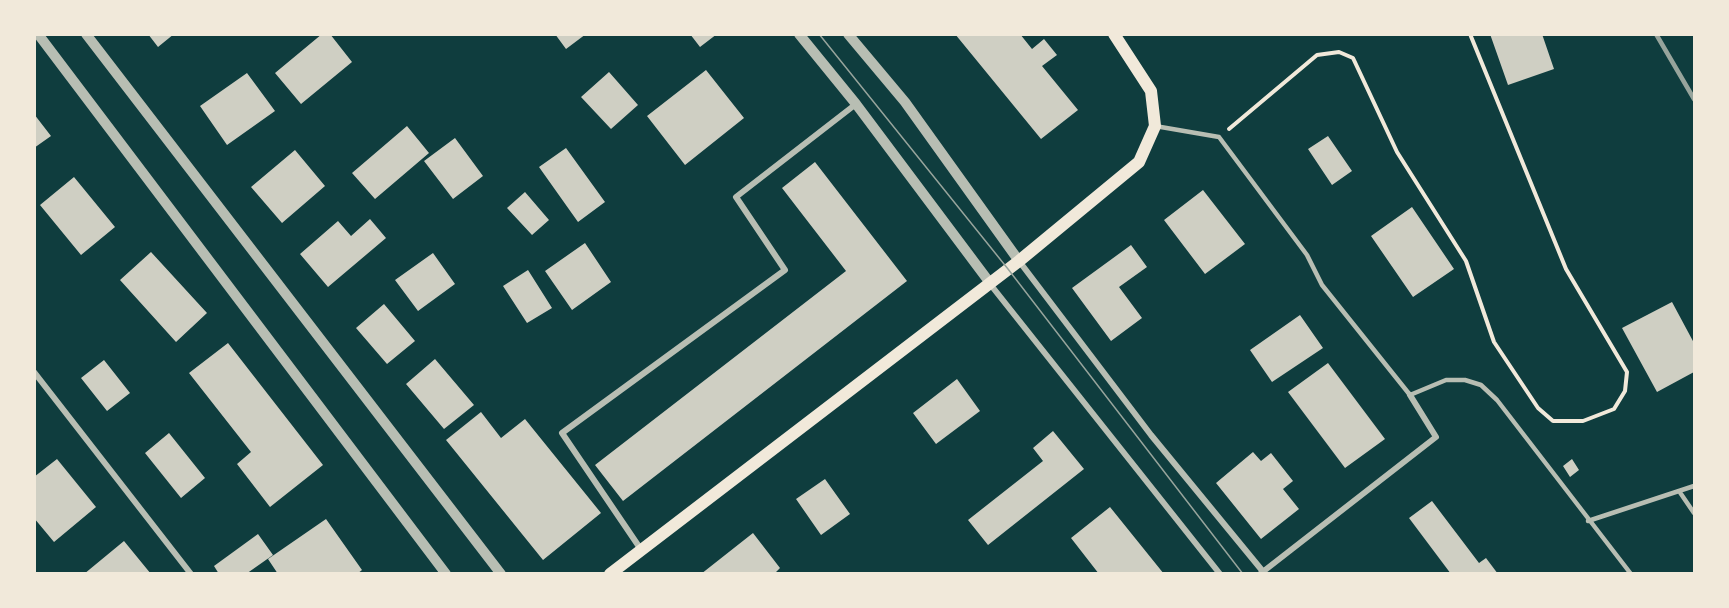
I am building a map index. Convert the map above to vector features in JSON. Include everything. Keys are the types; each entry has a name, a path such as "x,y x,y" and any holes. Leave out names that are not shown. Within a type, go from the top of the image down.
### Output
{"main road":[{"path":"610,573 642,551 1019,261 1139,162 1155,126 1151,91 1114,34"}],"street":[{"path":"38,34 446,573"},
{"path":"86,34 501,573"},
{"path":"799,34 856,104 990,283 1220,573"},
{"path":"848,34 905,102 1019,261 1150,435 1263,572 1436,437 1410,395"},
{"path":"642,551 562,433 785,270 735,197 856,104"},
{"path":"34,372 191,573"}],"lane":[{"path":"1155,126 1219,137 1307,255 1322,285 1410,395 1446,380 1465,380 1481,385 1497,400 1630,573"},
{"path":"1588,521 1695,486"},
{"path":"1679,491 1695,513"}],"path":[{"path":"1219,137 1317,55 1339,52 1353,58 1397,152 1466,261 1494,342 1538,408 1552,421 1573,423 1614,409 1625,391 1627,372 1566,269 1470,34"}],"building":[{"path":"148,34 174,34 158,47"},
{"path":"322,34 330,34 352,62 301,104 275,73"},
{"path":"555,34 586,34 566,49"},
{"path":"690,34 717,34 700,47"},
{"path":"955,34 1020,34 1032,49 1044,39 1057,55 1042,66 1078,110 1041,139"},
{"path":"1490,34 1542,34 1554,69 1508,85"},
{"path":"706,70 744,118 685,165 647,116"},
{"path":"609,72 638,105 611,129 581,97"},
{"path":"247,73 275,111 227,145 200,106"},
{"path":"34,114 51,136 34,148"},
{"path":"407,126 429,153 375,199 352,173"},
{"path":"1328,136 1352,171 1332,185 1308,149"},
{"path":"455,138 483,176 453,199 424,161"},
{"path":"566,148 605,202 578,222 539,167"},
{"path":"295,150 325,186 282,223 251,187"},
{"path":"815,162 907,281 623,501 595,465 846,271 782,188"},
{"path":"74,177 115,227 81,255 40,205"},
{"path":"1203,190 1245,244 1205,274 1164,220"},
{"path":"525,192 549,220 532,235 507,208"},
{"path":"1412,207 1454,269 1413,297 1371,236"},
{"path":"370,219 386,238 328,287 300,254 338,221 351,236"},
{"path":"585,243 611,282 572,310 545,271"},
{"path":"1131,245 1147,267 1119,287 1142,318 1111,341 1072,288"},
{"path":"151,252 207,313 176,342 120,280"},
{"path":"433,253 455,284 418,311 395,280"},
{"path":"528,270 552,308 527,323 503,286"},
{"path":"1672,302 1694,343 1694,372 1657,392 1622,328"},
{"path":"384,304 415,341 387,364 356,328"},
{"path":"1300,315 1323,348 1272,382 1250,350"},
{"path":"228,343 323,465 270,507 237,464 251,452 189,373"},
{"path":"435,359 474,405 444,429 406,384"},
{"path":"104,360 130,393 107,411 81,378"},
{"path":"1328,363 1385,439 1345,468 1288,392"},
{"path":"957,379 980,411 936,444 913,413"},
{"path":"481,412 501,438 525,419 601,513 543,560 446,440"},
{"path":"1053,431 1084,469 988,545 968,520 1043,461 1033,448"},
{"path":"169,433 205,478 181,498 145,453"},
{"path":"1253,452 1261,461 1271,453 1293,481 1283,489 1299,509 1261,539 1216,483"},
{"path":"57,459 96,507 54,542 34,518 34,477"},
{"path":"1572,459 1579,470 1570,477 1563,466"},
{"path":"825,479 850,514 821,535 796,499"},
{"path":"1432,501 1479,563 1486,558 1498,574 1451,574 1409,518"},
{"path":"1110,507 1164,574 1099,574 1071,538"},
{"path":"326,519 362,570 357,574 278,574 268,559"},
{"path":"753,533 780,568 774,574 701,574"},
{"path":"258,534 273,555 246,574 219,574 214,566"},
{"path":"124,541 151,574 84,574"}],"tram line":[{"path":"819,34 1008,269 1243,574"}],"railway":[{"path":"1656,34 1694,99"}]}
